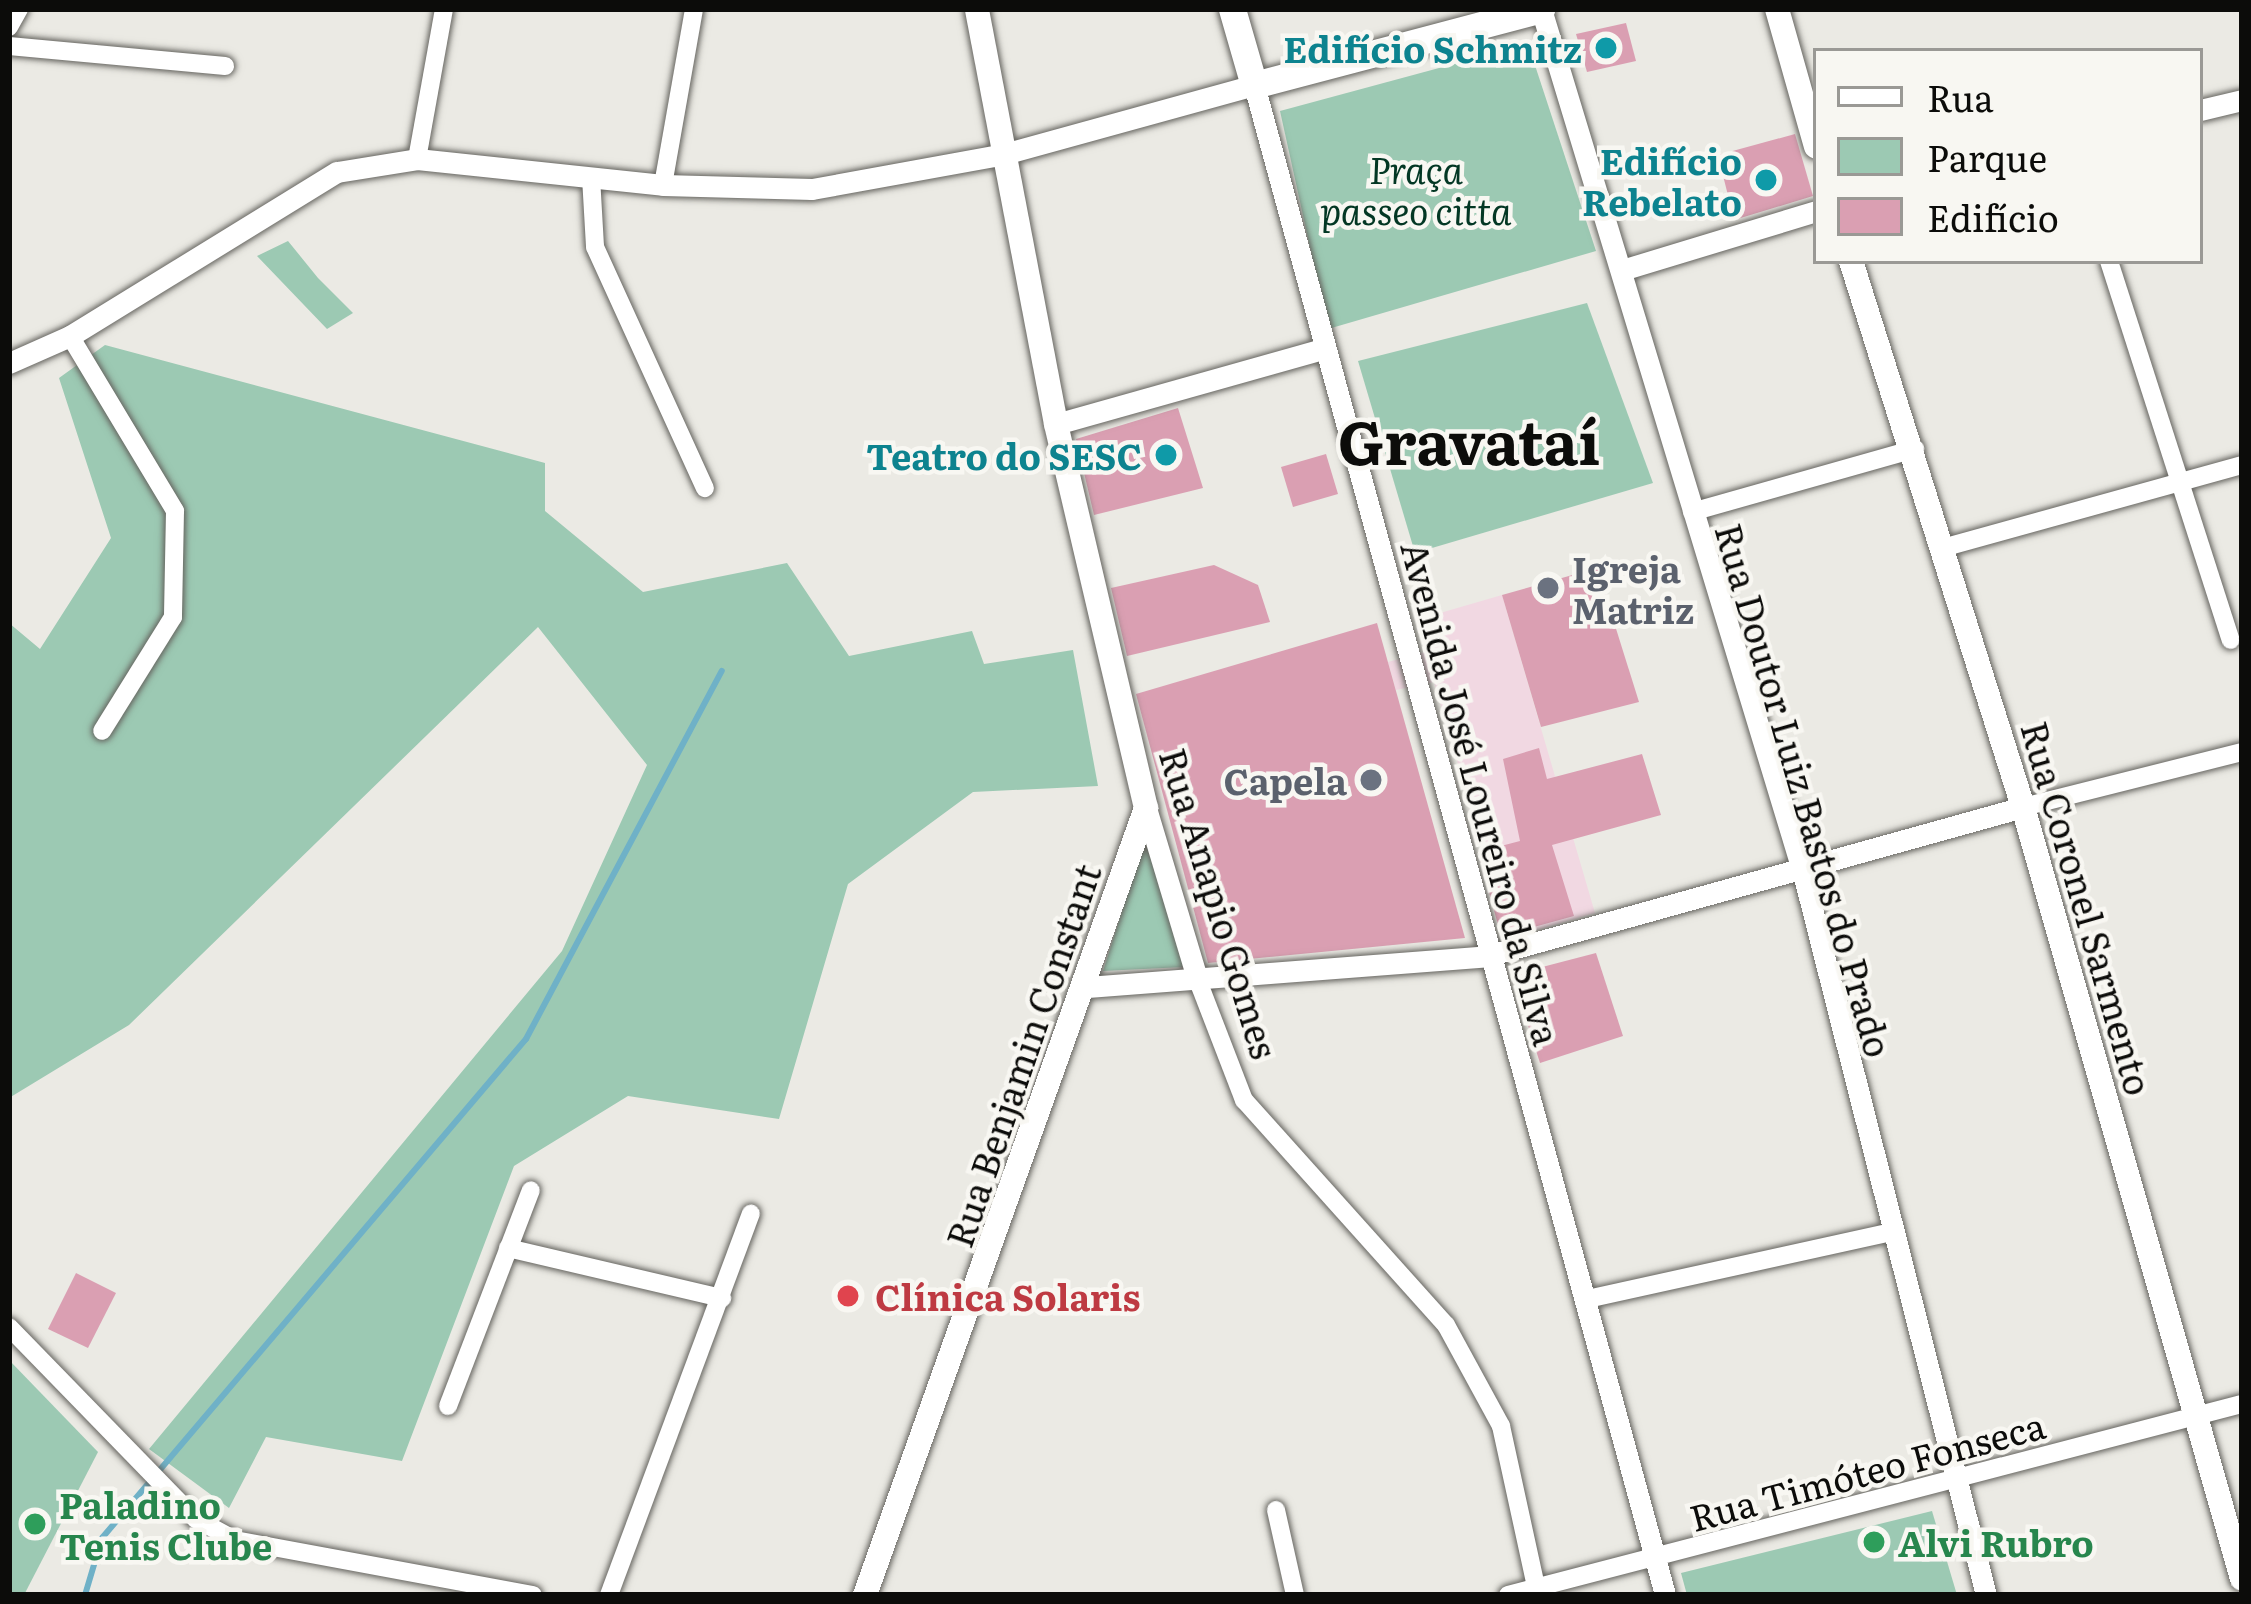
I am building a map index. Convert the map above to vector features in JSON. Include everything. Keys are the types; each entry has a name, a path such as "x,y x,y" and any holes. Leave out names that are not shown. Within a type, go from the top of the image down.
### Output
{"main road":[{"name":"Rua Anapio Gomes","path":"977,9 1000,154 1056,424 1146,808"},
{"name":"Avenida José Loureiro da Silva","path":"1232,9 1254,85"},
{"path":"1254,85 1541,9"},
{"path":"1777,9 1813,136"},
{"name":"Rua Coronel Sarmento","path":"1852,264 1946,547 2242,1579"},
{"name":"Rua Benjamin Constant","path":"865,1595 1088,987 1146,808"}],"street":[{"path":"9,27 19,9"},
{"path":"417,159 443,9"},
{"path":"663,184 694,9"},
{"name":"Rua Doutor Luiz Bastos do Prado","path":"1541,9 1803,874 1986,1595"},
{"path":"9,46 225,66"},
{"path":"9,363 70,336 337,172 417,159 663,184 812,189 1000,154 1254,85"},
{"name":"Avenida José Loureiro da Silva","path":"1254,85 1487,956 1587,1299 1665,1595"},
{"path":"2203,109 2242,100"},
{"path":"591,177 595,247 704,488"},
{"path":"1622,270 1813,213"},
{"path":"2110,264 2231,640"},
{"path":"70,336 175,512 173,616 102,731"},
{"path":"1056,424 1322,349"},
{"path":"1692,512 1916,449"},
{"path":"1946,547 2242,465"},
{"path":"1088,987 1487,956 1803,874 2023,807 2242,752"},
{"name":"Rua Anapio Gomes","path":"1146,808 1198,981 1244,1100 1446,1325 1501,1426 1538,1593"},
{"path":"448,1406 531,1190"},
{"path":"609,1595 751,1214"},
{"path":"1587,1299 1891,1232"},
{"path":"508,1248 722,1298"},
{"path":"9,1327 196,1519 235,1540 533,1595"},
{"name":"Rua Timóteo Fonseca","path":"1508,1595 1538,1593 2242,1404"},
{"path":"1276,1510 1295,1595"}],"shaded area":[{"path":"1502,595 1595,913 1509,938 1434,682 1396,690 1388,662 1425,652 1416,620"}],"green space":[{"name":"Praça passeo citta","path":"1528,44 1596,251 1328,329 1280,111"},
{"path":"288,241 353,313 327,329 257,256"},
{"path":"1587,303 1653,483 1415,553 1358,361"},
{"path":"105,345 545,463 545,511 643,592 787,563 849,656 972,631 984,664 1073,650 1098,786 973,792 848,884 779,1119 628,1096 514,1166 402,1461 266,1437 229,1508 149,1449 562,951 647,765 538,627 129,1025 9,1098 9,623 40,649 111,538 59,378"},
{"path":"1145,839 1184,967 1103,971"},
{"name":"Paladino Tenis Clube","path":"9,1360 98,1452 24,1595 9,1595"},
{"name":"Alvi Rubro","path":"1932,1511 1957,1595 1687,1595 1681,1573"}],"building":[{"name":"Edifício Schmitz","path":"1626,23 1636,61 1587,72 1576,34"},
{"name":"Edifício Rebelato","path":"1795,134 1813,196 1734,220 1718,155"},
{"path":"1178,408 1203,488 1094,515 1076,439"},
{"path":"1326,454 1338,494 1293,507 1281,467"},
{"path":"1214,565 1258,585 1270,622 1127,656 1111,588"},
{"path":"1597,568 1639,702 1541,727 1502,595"},
{"path":"1377,623 1465,938 1208,963 1136,694"},
{"path":"1539,748 1547,779 1642,754 1661,815 1552,845 1574,916 1501,936 1478,852 1520,841 1503,759"},
{"path":"1596,953 1623,1036 1540,1063 1512,975"},
{"path":"76,1273 116,1293 88,1348 48,1329"}],"waterway":[{"path":"85,1595 102,1538 526,1039 722,671"}],"place":[{"name":"Edifício Schmitz","path":"1606,48"},
{"name":"Edifício Rebelato","path":"1766,180"},
{"name":"Teatro do SESC","path":"1166,455"},
{"name":"Igreja Matriz","path":"1548,588"},
{"name":"Capela","path":"1371,780"},
{"name":"Clínica Solaris","path":"848,1296"},
{"name":"Paladino Tenis Clube","path":"35,1524"},
{"name":"Alvi Rubro","path":"1874,1542"}],"district":[{"name":"Gravataí","path":"1469,438"}]}
